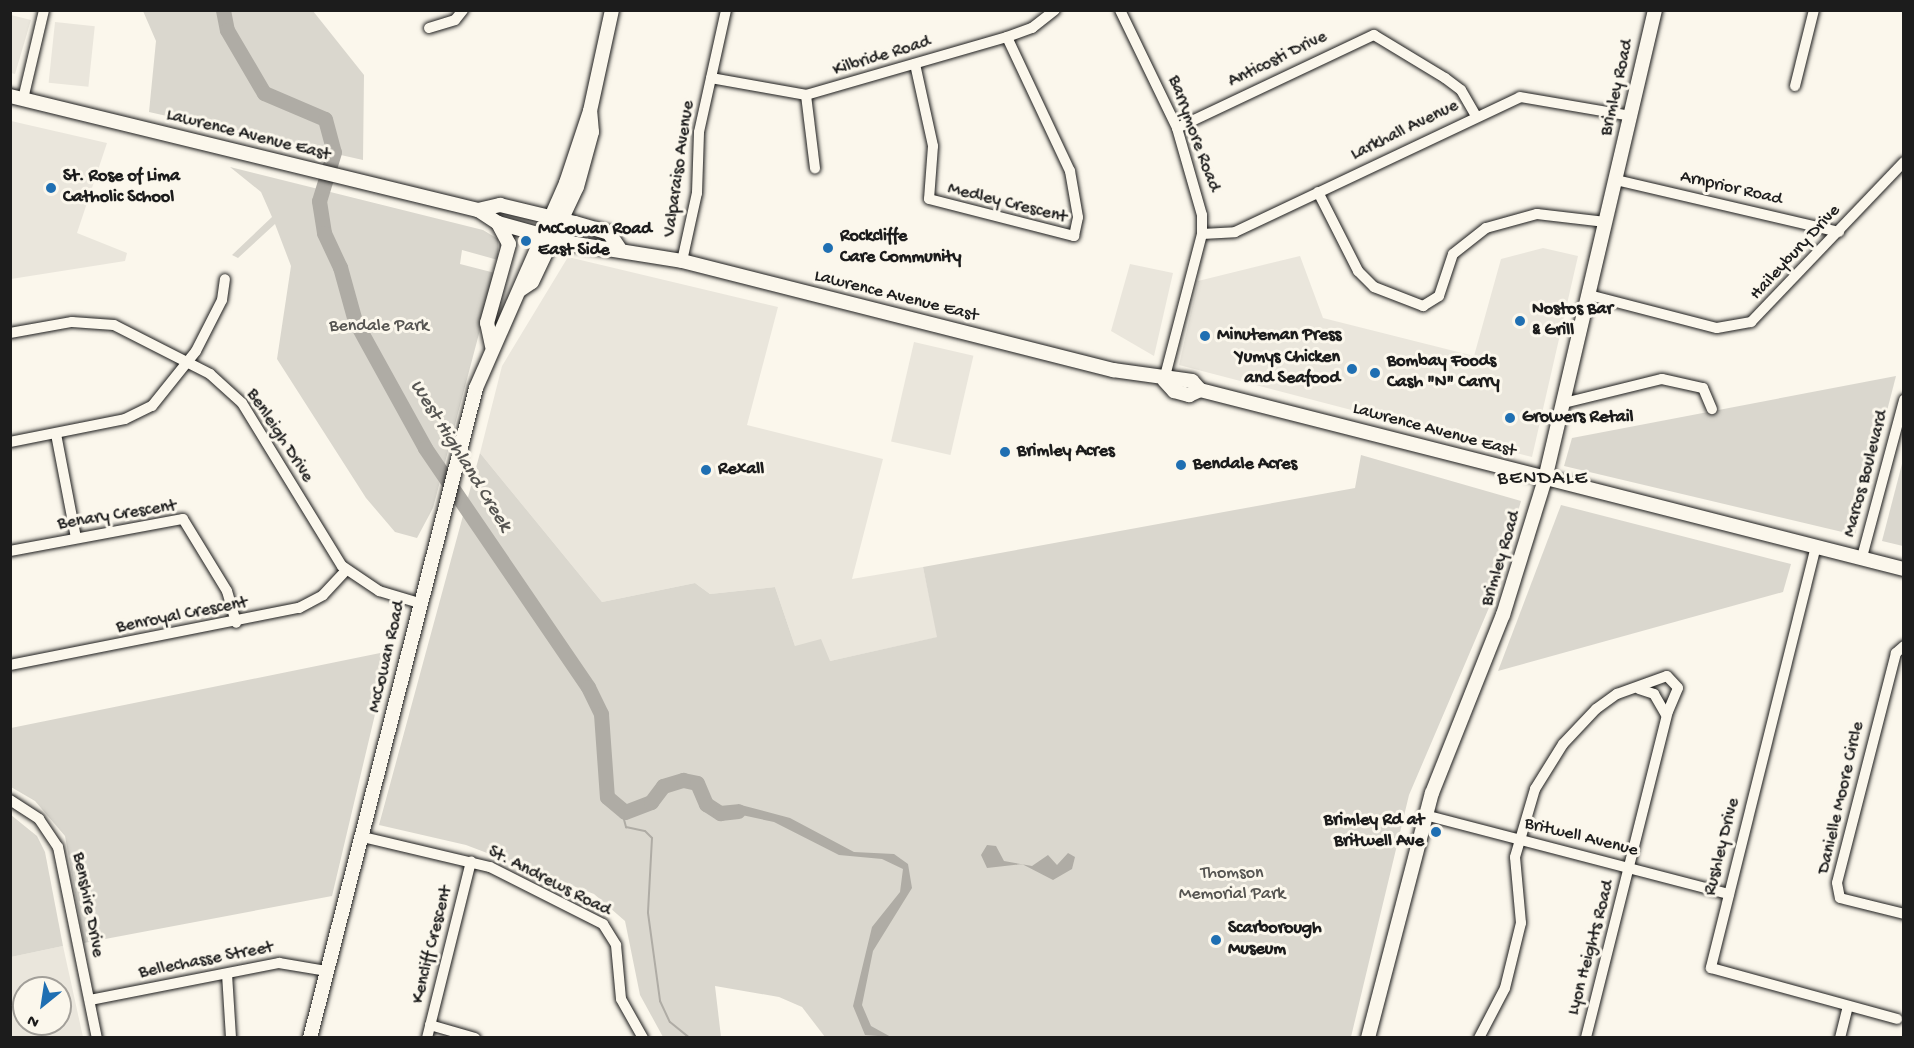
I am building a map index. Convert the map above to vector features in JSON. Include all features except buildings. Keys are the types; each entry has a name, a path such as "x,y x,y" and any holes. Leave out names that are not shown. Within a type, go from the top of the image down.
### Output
{"main road":[{"name":"McCowan Road","path":"520,290 532,282 556,239 558,218 590,111 612,10"},
{"name":"Brimley Road","path":"1368,1038 1425,815 1503,615 1545,479 1655,10"},
{"name":"Lawrence Avenue East","path":"17,98 478,210 498,223 556,239 603,250 619,248 681,261 1164,380 1174,391 1189,395 1200,390 1904,569"},
{"name":"Lawrence Avenue East","path":"478,210 500,205 558,218 609,233 619,248"},
{"name":"McCowan Road","path":"310,1038 363,837 454,468 492,346 520,290 521,276 541,235 558,218"},
{"path":"492,346 487,323 509,244 498,223"}],"street":[{"path":"17,98 44,10"},
{"path":"429,27 455,20 463,10"},
{"name":"Valparaiso Avenue","path":"681,261 711,78 726,10"},
{"name":"Kilbride Road","path":"711,78 806,95 1007,37 1032,28 1054,10"},
{"name":"Barrymore Road","path":"1120,10 1177,128 1199,195 1202,234 1164,380"},
{"path":"1795,86 1814,10"},
{"name":"Anticosti Drive","path":"1177,128 1374,35 1461,90 1475,114"},
{"name":"Medley Crescent","path":"915,64 932,135 929,199 1074,236 1078,217 1070,171 1007,37"},
{"path":"806,95 815,168"},
{"name":"Larkhall Avenue","path":"1202,234 1235,232 1475,114 1533,96 1630,116"},
{"name":"Haileybury Drive","path":"1589,296 1697,324 1735,327 1764,313 1904,162"},
{"name":"Arnprior Road","path":"1616,180 1839,232"},
{"path":"1318,192 1358,271 1374,287 1424,306 1439,296 1453,254 1486,228 1537,214 1606,222"},
{"path":"10,442 141,414 189,361 222,300 225,279"},
{"name":"Benleigh Drive","path":"10,333 95,322 127,330 189,361 242,403 346,570 379,591 419,603"},
{"path":"1564,403 1662,379 1703,388 1712,409"},
{"name":"Marcos Boulevard","path":"1862,557 1904,400"},
{"path":"56,434 76,538"},
{"name":"Benary Crescent","path":"10,551 183,519 227,591 236,623"},
{"name":"Rushley Drive","path":"1816,546 1729,894 1710,961 1716,973 1897,1018"},
{"name":"Benroyal Crescent","path":"10,665 236,623 307,606 346,570"},
{"name":"Danielle Moore Circle","path":"1904,646 1896,653 1837,883 1840,898 1904,914"},
{"name":"Lyon Heights Road","path":"1586,1038 1667,717 1678,688 1675,680 1667,676 1638,689"},
{"path":"1479,1038 1504,988 1522,914 1515,871 1520,840 1535,789 1563,744 1606,701 1638,689 1660,700 1667,717"},
{"name":"Benshire Drive","path":"10,800 39,819 58,847 97,1038"},
{"name":"Britwell Avenue","path":"1425,815 1729,894"},
{"name":"St. Andrews Road","path":"363,837 471,861 603,924 616,945 621,999 642,1037"},
{"name":"Kencliff Crescent","path":"427,1038 471,861"},
{"name":"Bellechasse Street","path":"90,1000 290,962 327,971"},
{"path":"227,974 231,1038"},
{"path":"1840,1038 1848,1006"},
{"path":"430,1025 475,1038"}],"shaded area":[{"path":"11,15 31,20 15,74 11,73"},
{"path":"55,22 95,26 88,87 49,83"},
{"name":"St. Rose of Lima Catholic School","path":"11,121 107,143 77,233 127,253 125,261 11,279"},
{"path":"1543,248 1578,256 1532,457 1179,365 1198,281 1300,256 1323,318 1474,356 1501,259"},
{"path":"568,257 778,307 747,425 883,459 852,579 923,567 938,637 830,661 795,646 775,587 710,594 695,583 602,602 480,453 502,366"},
{"path":"1130,264 1173,273 1154,356 1111,331"},
{"path":"914,342 973,356 950,455 891,441"},
{"path":"741,805 790,818 854,852 894,854 908,864 912,888 873,951 862,1005 871,1026 891,1037 865,1035 853,1006 872,927 900,892 903,869 882,859 839,855 774,822 737,814"},
{"path":"987,845 996,846 1004,861 1021,864 987,868 981,855"},
{"path":"1068,853 1075,857 1072,869 1053,880 1023,864 1032,866 1048,855 1057,865"},
{"path":"63,946 70,976 12,976 12,1036 72,1036 72,987 83,1037 11,1037 11,957"}],"green space":[{"path":"143,11 313,11 364,75 363,160 149,112 156,41"},
{"name":"Bendale Park","path":"230,167 483,230 498,239 498,260 462,250 460,264 495,273 433,508 417,538 395,532 366,498 277,359 291,266 275,224 238,258 232,255 272,217 261,192"},
{"path":"1896,376 1855,535 1564,466 1572,438"},
{"name":"Thomson Memorial Park","path":"480,453 602,602 695,583 710,594 775,587 795,646 821,639 830,661 937,637 923,567 1355,488 1361,455 1521,501 1494,596 1409,795 1351,1037 825,1037 802,1007 779,997 715,986 721,1037 663,1037 640,995 625,921 594,894 466,845 379,825"},
{"path":"1903,460 1903,546 1882,541"},
{"path":"1561,505 1791,564 1783,592 1498,671"},
{"path":"390,651 332,896 84,943 65,836 35,801 11,787 11,728"},
{"path":"11,815 37,836 45,852 63,946 11,957"}],"waterway":[{"name":"West Highland Creek","path":"223,10 227,30 264,93 325,119 334,152 319,201 324,233 340,267 355,321 425,448 588,687 601,714 607,797 625,812 651,802 663,786 683,780 697,783 706,804 720,813 738,811"},
{"path":"622,812 626,827 645,831 652,838 648,913 660,1001 670,1022 690,1038"}],"place":[{"name":"St. Rose of Lima Catholic School","path":"51,188"},
{"name":"McCowan Road East Side","path":"526,241"},
{"name":"Rockcliffe Care Community","path":"828,248"},
{"name":"Nostos Bar & Grill","path":"1520,321"},
{"name":"Minuteman Press","path":"1205,336"},
{"name":"Yumys Chicken and Seafood","path":"1352,369"},
{"name":"Bombay Foods Cash \"N\" Carry","path":"1375,373"},
{"name":"Growers Retail","path":"1510,418"},
{"name":"Brimley Acres","path":"1005,452"},
{"name":"Bendale Acres","path":"1181,465"},
{"name":"Rexall","path":"706,470"},
{"name":"Brimley Rd at Britwell Ave","path":"1436,832"},
{"name":"Scarborough Museum","path":"1216,940"}],"district":[{"name":"BENDALE","path":"1543,479"}]}
